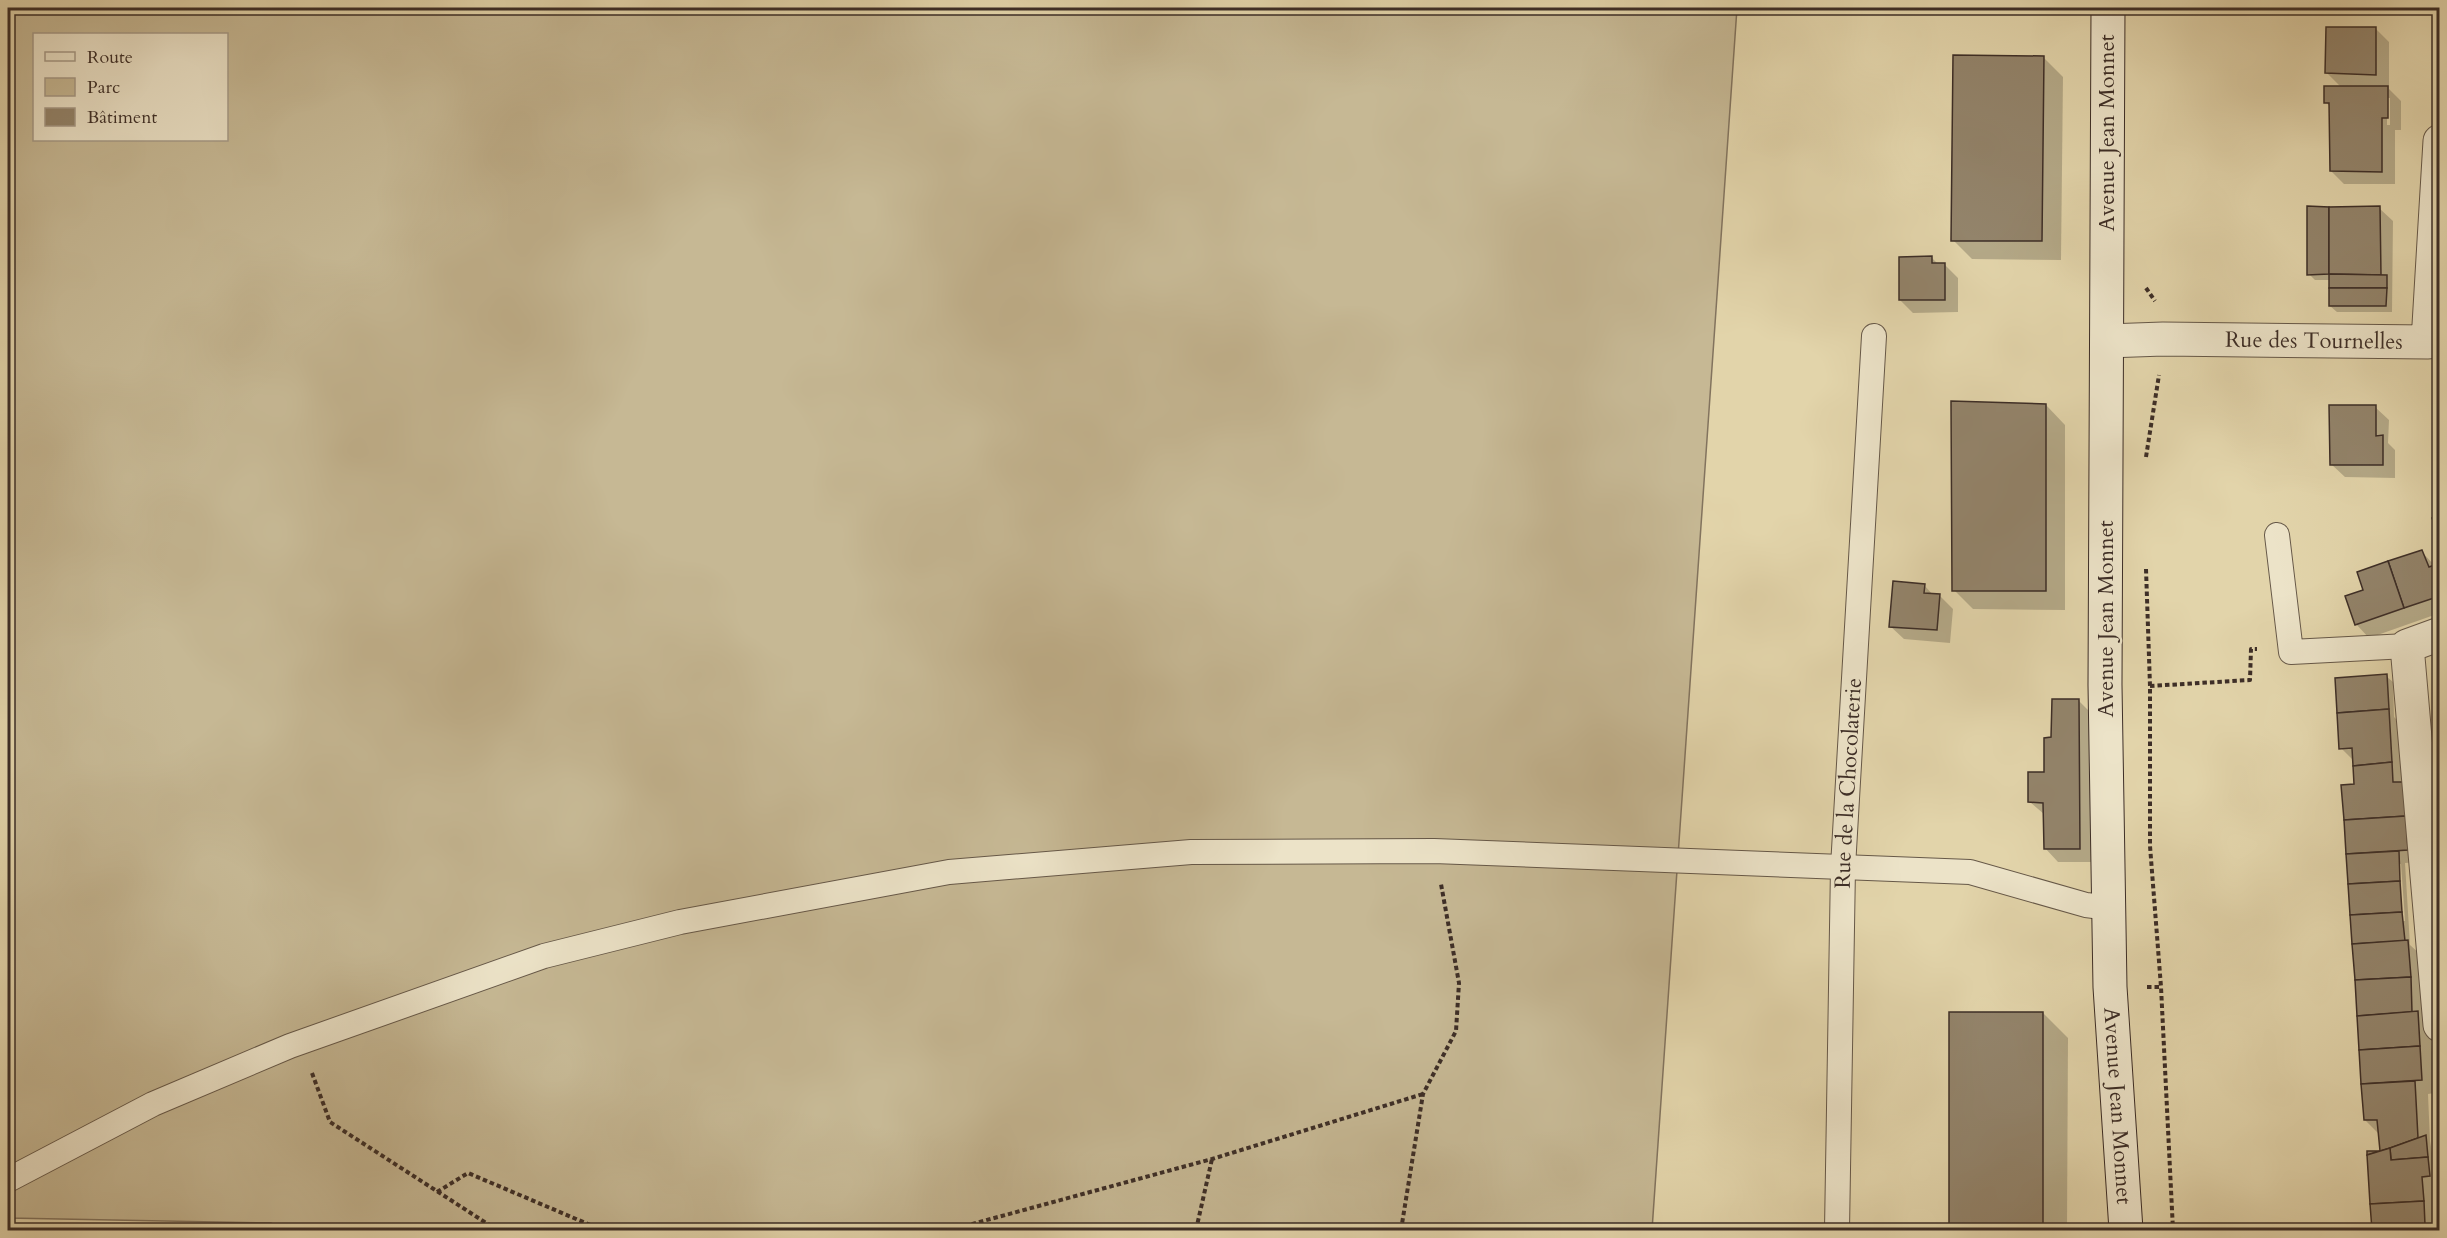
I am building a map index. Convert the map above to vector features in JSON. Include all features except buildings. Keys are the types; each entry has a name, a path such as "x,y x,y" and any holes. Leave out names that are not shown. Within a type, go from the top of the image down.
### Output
{"main road":[{"name":"Avenue Jean Monnet","path":"2108,8 2105,685 2110,987 2126,1230"},
{"name":"Rue des Tournelles","path":"2107,341 2163,339 2428,342 2439,141"},
{"path":"2439,634 2407,646 2438,984 2439,1025"}],"lane":[{"name":"Rue de la Chocolaterie","path":"1837,1230 1843,867 1874,336"},
{"path":"2277,535 2290,652 2407,646"},
{"path":"8,1180 153,1104 301,1043 544,956 680,922 949,872 1191,852 1434,851 1970,872 2086,904 2110,908"}],"path":[{"path":"2146,460 2159,374"},
{"path":"2146,561 2150,686 2150,846 2161,987 2173,1230"},
{"path":"2150,686 2250,680 2250,649 2290,647"},
{"path":"1401,1230 1423,1094 1456,1031 1460,983 1434,851"},
{"path":"301,1043 330,1122 497,1230"},
{"path":"950,1230 1212,1159 1423,1094"},
{"path":"1196,1230 1212,1159"},
{"path":"437,1192 468,1173 602,1230"}],"green space":[{"path":"8,8 1737,8 1652,1230 283,1230 271,1223 8,1218"}]}
